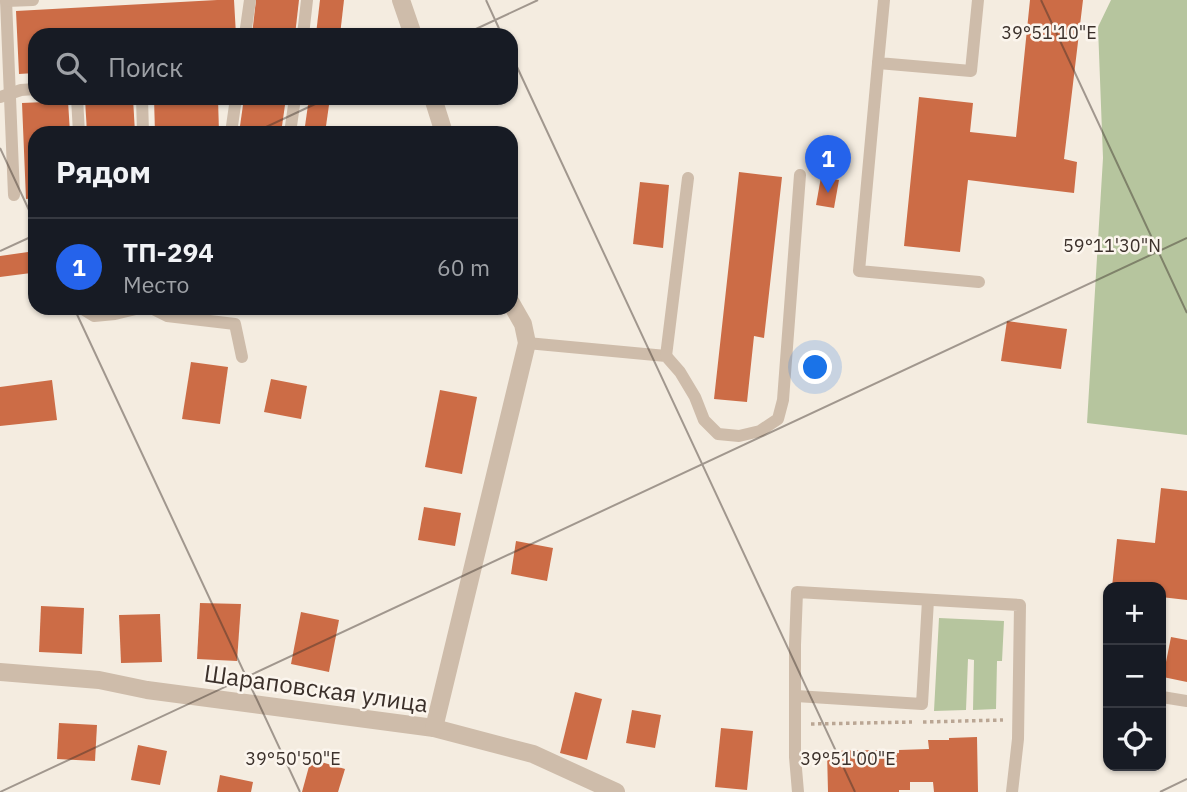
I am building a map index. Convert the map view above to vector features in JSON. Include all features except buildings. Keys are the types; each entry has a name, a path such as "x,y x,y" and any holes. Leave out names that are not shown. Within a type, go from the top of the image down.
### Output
{"street":[{"path":"401,0 411,28"},
{"path":"435,105 442,126"},
{"path":"434,728 527,343 518,315"},
{"name":"Шараповская улица","path":"0,672 99,680 147,690 434,728 533,754 616,792"}],"lane":[{"path":"14,195 5,96 6,1 33,0"},
{"path":"246,28 250,0"},
{"path":"304,28 307,0"},
{"path":"884,0 859,271 979,282"},
{"path":"878,64 971,71 978,0"},
{"path":"5,96 28,90"},
{"path":"77,105 79,126"},
{"path":"142,105 143,126"},
{"path":"232,126 235,105"},
{"path":"291,126 294,105"},
{"path":"527,343 666,356 680,372 695,397 704,421 718,434 739,436 760,432 778,419 783,400 800,175"},
{"path":"666,356 688,178"},
{"path":"165,315 235,324 242,356"},
{"path":"798,792 795,757 797,592 1020,605 1018,739 1012,792"},
{"path":"796,696 922,704 928,600"},
{"path":"1166,698 1187,701"}],"path":[{"path":"795,725 1018,719"}],"green space":[{"path":"1111,0 1187,0 1187,435 1087,423 1103,158 1098,27"},
{"path":"939,618 1004,621 1002,661 997,661 996,709 973,710 974,660 968,659 966,710 934,711"}],"place":[{"name":"ТП-294","path":"828,193"}]}
